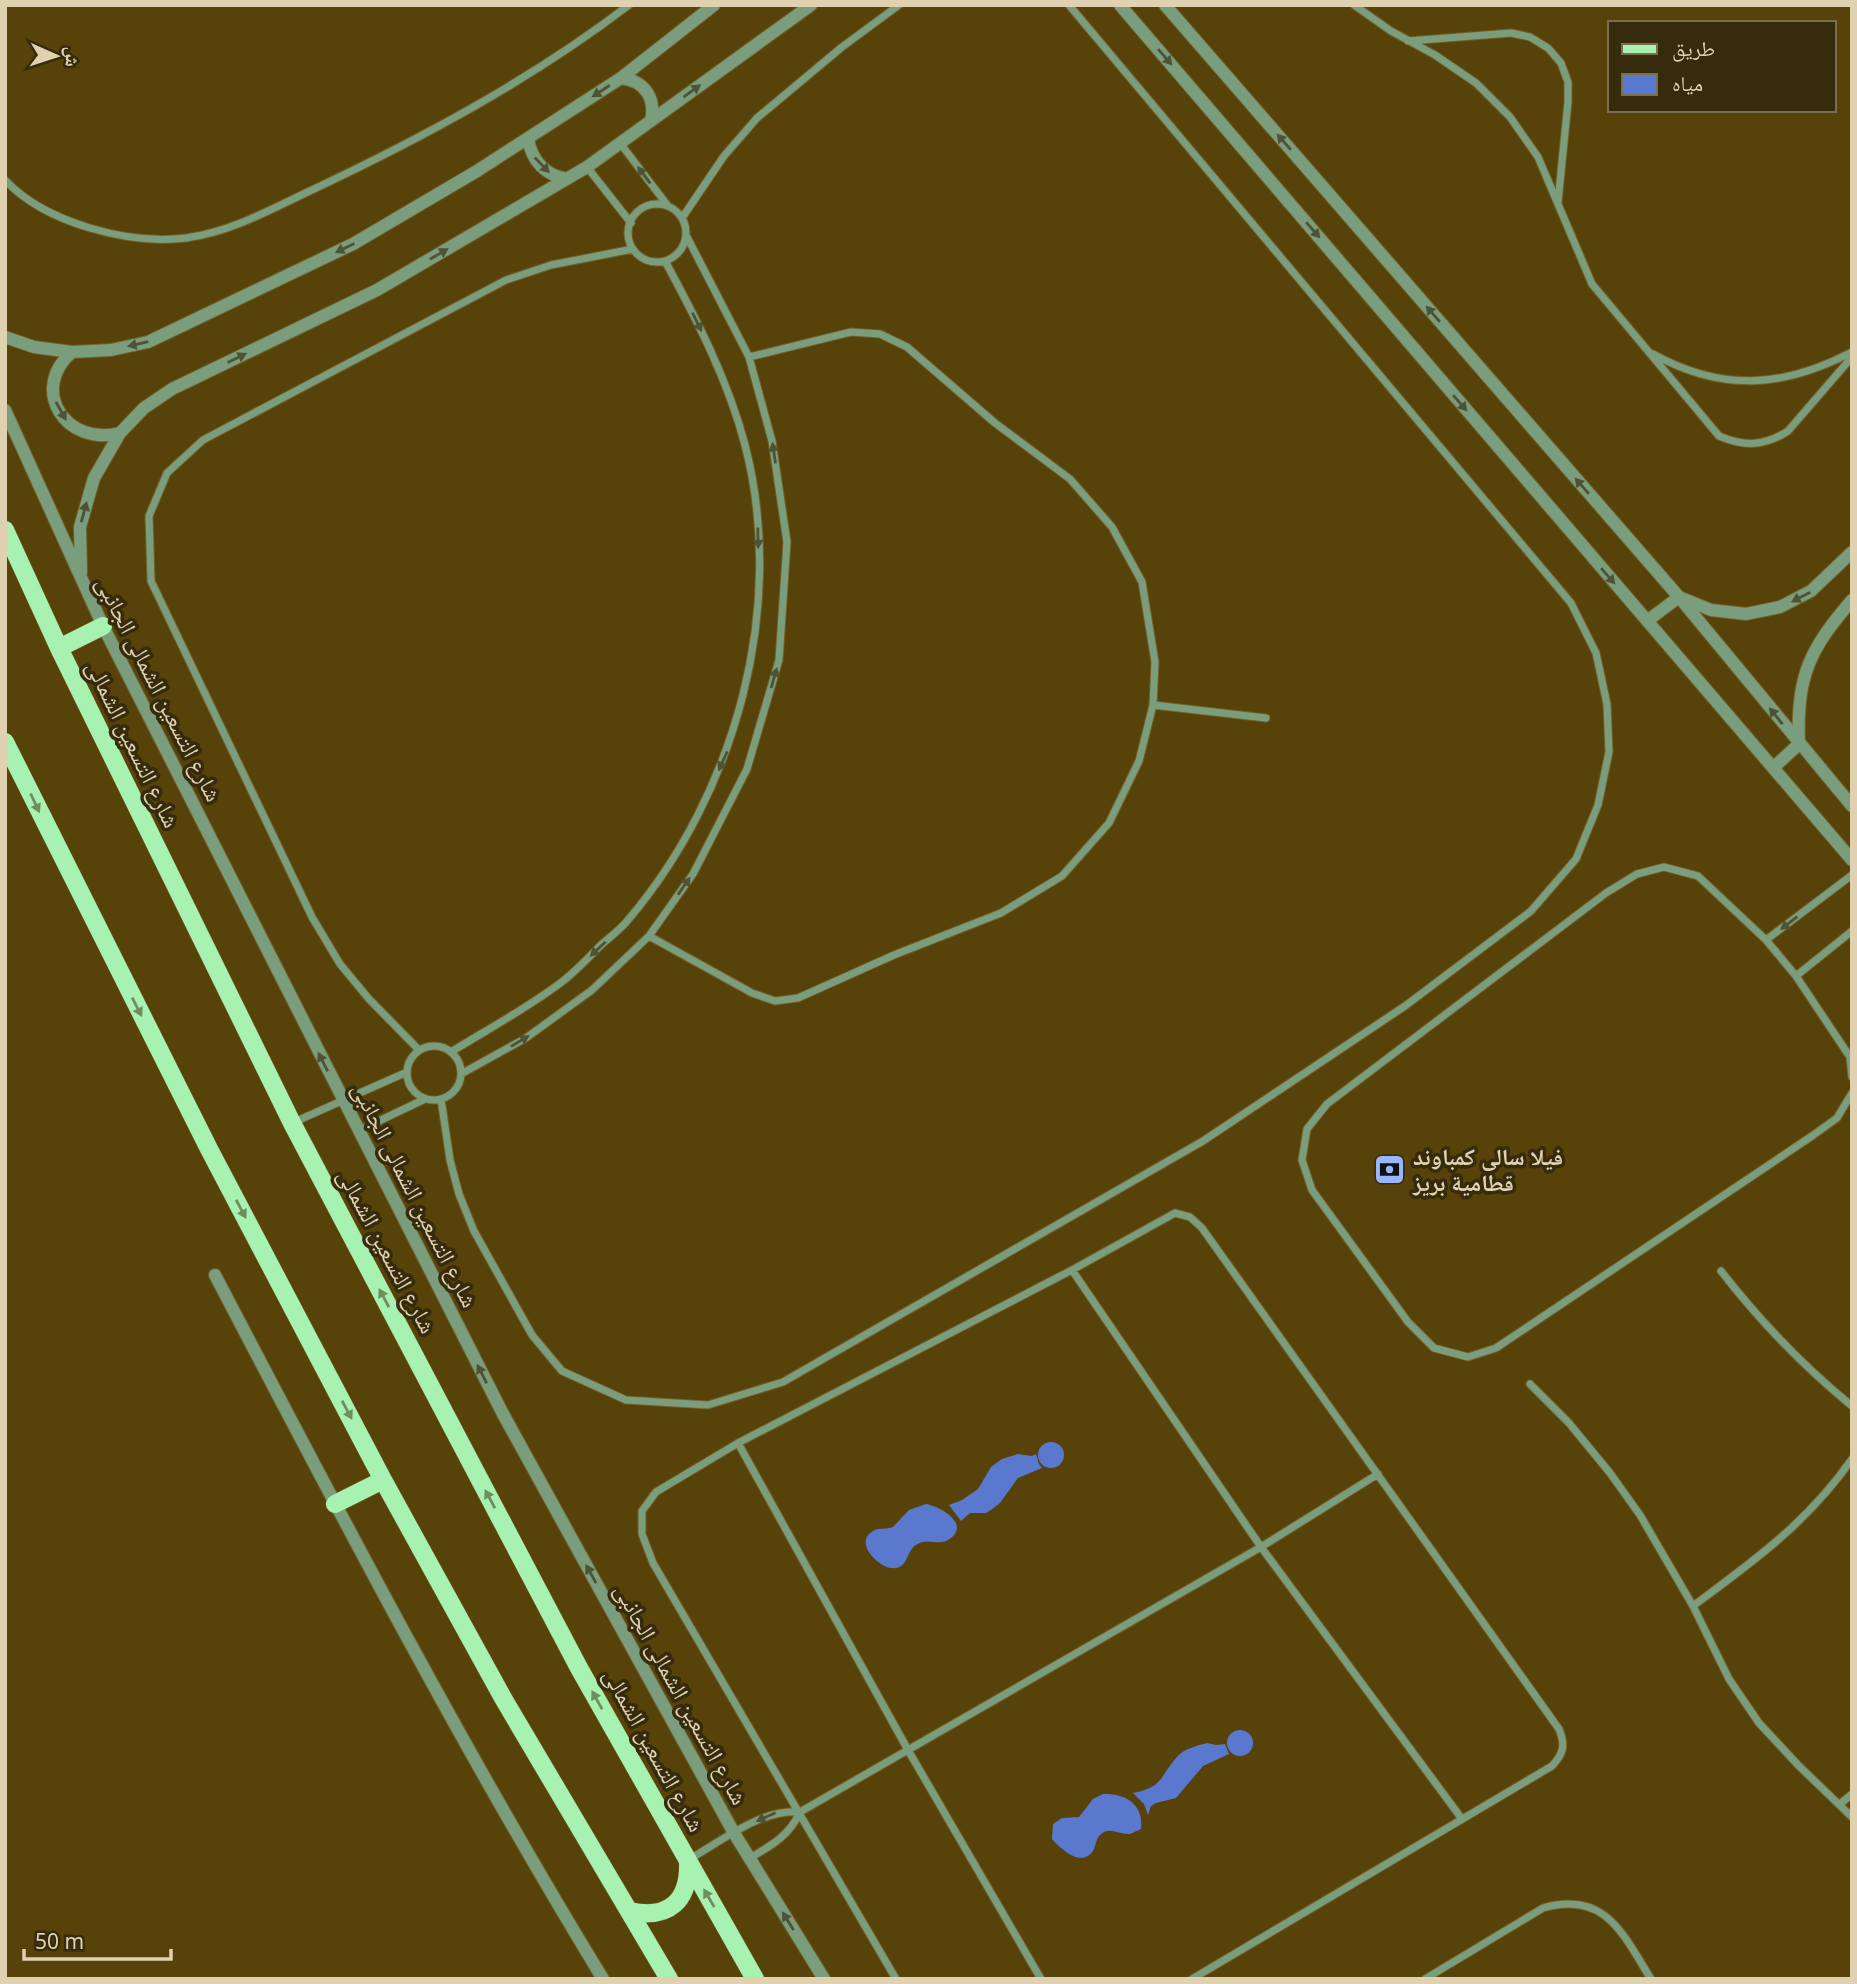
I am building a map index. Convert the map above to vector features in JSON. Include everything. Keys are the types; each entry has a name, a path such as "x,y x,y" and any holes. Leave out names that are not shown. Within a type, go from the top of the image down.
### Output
{"main road":[{"name":"شارع التسعين الشمالى","path":"5,530 59,648 292,1123 579,1668 755,1979"},
{"path":"59,648 103,626"},
{"path":"5,742 209,1149 383,1480 503,1698 669,1979"},
{"path":"335,1504 383,1480"},
{"path":"629,1911 648,1915 666,1910 681,1897 689,1880 688,1860"}],"street":[{"path":"5,180 48,211 92,230 150,239 186,238 232,227 394,151 487,101 629,5"},
{"path":"696,20 701,5"},
{"path":"5,337 34,346 72,352 111,350 148,342 353,244 528,139 621,78 714,5"},
{"path":"81,579 80,527 94,478 120,433 144,408 172,389 377,290 567,180 811,5"},
{"path":"682,218 724,156 757,118 842,47 899,5"},
{"path":"441,1099 450,1160 459,1194 474,1231 531,1335 562,1371 626,1400 708,1405 783,1382 1203,1141 1405,1006 1531,911 1576,859 1598,805 1609,752 1607,704 1595,653 1571,603 1069,5"},
{"path":"1120,5 1852,860"},
{"path":"1165,5 1679,597 1852,806"},
{"path":"1354,5 1476,83 1510,117 1538,157 1592,284 1719,436 1732,442 1747,444 1776,439 1788,431 1852,357"},
{"path":"1408,41 1511,33 1530,37 1548,48 1560,63 1568,82 1558,202"},
{"path":"621,78 632,79 648,91 653,111 651,121"},
{"path":"528,139 534,159 540,167 557,178 567,180"},
{"path":"461,1074 526,1038 592,990 649,936 693,874 747,769 779,660 787,542 772,441 749,357 686,235 682,218 668,206 620,143"},
{"path":"587,167 631,223"},
{"path":"668,206 650,205 642,209 631,223 629,232 633,249 647,260 665,261 680,252 686,235"},
{"path":"419,1050 369,999 340,964 312,917 151,581 149,516 167,473 203,440 506,280 551,265 633,249"},
{"path":"451,1052 563,981 628,921 689,835 727,750 751,663 759,594 758,509 745,445 722,373 665,261"},
{"path":"649,936 752,993 775,1000 798,998 1000,913 1062,876 1109,823 1139,761 1153,705 1155,662 1142,582 1112,527 1070,479 995,423 906,347 880,334 851,332 749,357"},
{"path":"1648,351 1699,375 1754,382 1809,372 1852,352"},
{"path":"72,352 62,361 55,375 53,390 56,406 64,419 89,436 105,437 120,433"},
{"name":"شارع التسعين الشمالى الجانبى","path":"5,410 103,626 503,1415 734,1833 824,1979"},
{"path":"1679,597 1711,610 1746,614 1780,607 1811,591 1852,552"},
{"path":"1647,621 1679,597"},
{"path":"1773,768 1799,744 1798,711 1803,679 1815,649 1852,600"},
{"path":"1153,705 1266,718"},
{"path":"1852,1077 1850,1057 1796,975 1766,940 1698,876 1664,867 1637,874 1606,893 1327,1104 1307,1129 1302,1160 1312,1190 1408,1322 1434,1348 1468,1357 1496,1348 1812,1136 1837,1118 1852,1093"},
{"path":"1766,940 1852,875"},
{"path":"1796,975 1852,931"},
{"path":"360,1130 425,1099 441,1099 455,1090 461,1074 460,1066 451,1052 435,1046 419,1050 409,1063 407,1072 411,1088 425,1099"},
{"path":"292,1123 407,1072"},
{"path":"896,1979 653,1563 642,1534 642,1511 656,1492 738,1443 1072,1270 1175,1213 1190,1217 1202,1228 1559,1729 1564,1741 1562,1755 1552,1766 1192,1979"},
{"path":"1072,1270 1261,1547 1462,1819"},
{"path":"1721,1271 1793,1354 1852,1406"},
{"path":"215,1275 335,1504 477,1765 603,1979"},
{"path":"1530,1384 1569,1423 1640,1515 1693,1606 1729,1679 1759,1723 1852,1817"},
{"path":"738,1443 908,1750 1041,1979"},
{"path":"1693,1606 1770,1549 1808,1513 1852,1459"},
{"path":"750,1858 783,1838 800,1812 1261,1547 1378,1474"},
{"path":"1840,1804 1852,1794"},
{"path":"688,1860 769,1814 800,1812"},
{"path":"1427,1978 1543,1908 1560,1903 1578,1903 1610,1918 1651,1979"}],"water":[{"path":"1051,1442 1060,1446 1064,1455 1060,1464 1051,1468 1042,1464 1038,1455 1042,1446"},
{"path":"1018,1454 1036,1454 1042,1468 1018,1478 1000,1503 991,1510 986,1513 970,1513 961,1521 949,1505 978,1489 991,1467 1002,1459"},
{"path":"926,1504 945,1512 955,1521 956,1532 951,1538 942,1542 920,1543 897,1568 886,1567 870,1554 866,1542 868,1536 875,1530 893,1527 909,1510"},
{"path":"1240,1730 1249,1734 1253,1743 1249,1752 1240,1756 1231,1752 1227,1743 1231,1734"},
{"path":"1207,1743 1225,1744 1229,1754 1203,1766 1176,1798 1151,1806 1148,1815 1144,1804 1133,1793 1155,1785 1182,1752"},
{"path":"1103,1794 1119,1796 1132,1802 1140,1813 1141,1829 1130,1834 1104,1832 1088,1856 1083,1858 1071,1855 1052,1839 1053,1824 1062,1818 1079,1817 1093,1799"}],"place":[{"name":"فيلا سالى كمباوند قطامية بريز","path":"1390,1170"}]}
